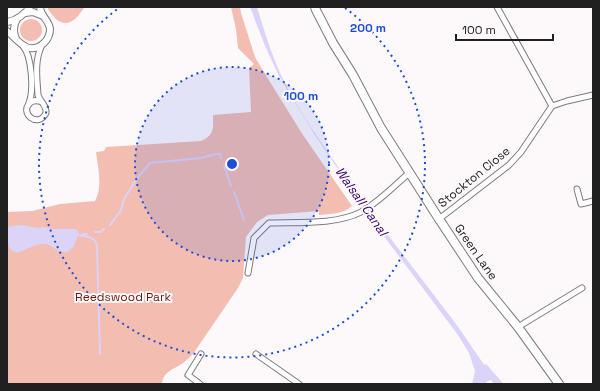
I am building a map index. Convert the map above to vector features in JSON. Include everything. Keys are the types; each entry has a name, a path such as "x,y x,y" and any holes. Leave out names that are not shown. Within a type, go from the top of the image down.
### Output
{"highway":[{"name":"Green Lane","path":"315,7 333,43 354,75 381,128 409,173 478,278 518,326 559,384"}],"street":[{"path":"7,22 13,21 30,7"},
{"path":"23,46 31,48 37,47 46,40 50,29 49,24 41,13 40,7"},
{"path":"497,7 552,106 593,95"},
{"path":"24,13 38,13 45,18"},
{"path":"16,39 14,27 18,17"},
{"path":"7,31 28,52 32,92 27,109 28,115 33,119 42,118 46,113 46,107 38,95 36,65 42,44"},
{"path":"30,103 35,100 42,102"},
{"name":"Stockton Close","path":"439,219 509,165 521,152 552,106"},
{"path":"248,273 254,238 269,223 338,219 351,216 372,205 409,173"},
{"path":"577,189 581,204 593,201"},
{"path":"518,326 582,288"},
{"path":"200,384 188,375 201,354"},
{"path":"256,354 299,384"}],"green space":[{"path":"47,7 85,7 74,20 64,23 57,20"},
{"name":"Reedswood Park","path":"231,7 240,7 255,57 303,135 352,206 341,212 319,215 319,211 268,215 257,222 246,237 243,278 238,288 193,354 183,363 167,373 162,384 7,384 7,212 32,211 60,204 95,201 99,190 99,171 96,152 104,151 106,147 201,141 206,139 211,134 213,127 213,115 251,112 249,68 254,64 238,48 236,29"},
{"path":"31,19 39,22 42,30 39,38 31,41 23,38 20,30 23,22"}],"water":[{"path":"250,7 257,7 281,75 295,103 279,76 265,46"},
{"name":"Walsall Canal","path":"298,107 332,159 363,202 453,320 499,384 493,379 486,382 487,384 472,384 475,371 469,353 458,335 377,227 315,135"},
{"path":"23,225 38,228 76,229 79,232 74,246 68,252 61,252 46,244 39,244 20,252 15,252 11,249 8,241 7,227"}],"waterway":[{"path":"110,225 121,210 124,199 138,177 150,163 201,158 215,154 220,154 221,158"},
{"path":"224,165 231,186"},
{"path":"234,192 244,220"},
{"path":"95,232 101,232 104,229"},
{"path":"82,234 87,234"},
{"path":"78,235 94,240 97,246 100,354"},
{"path":"485,368 499,384"}]}
